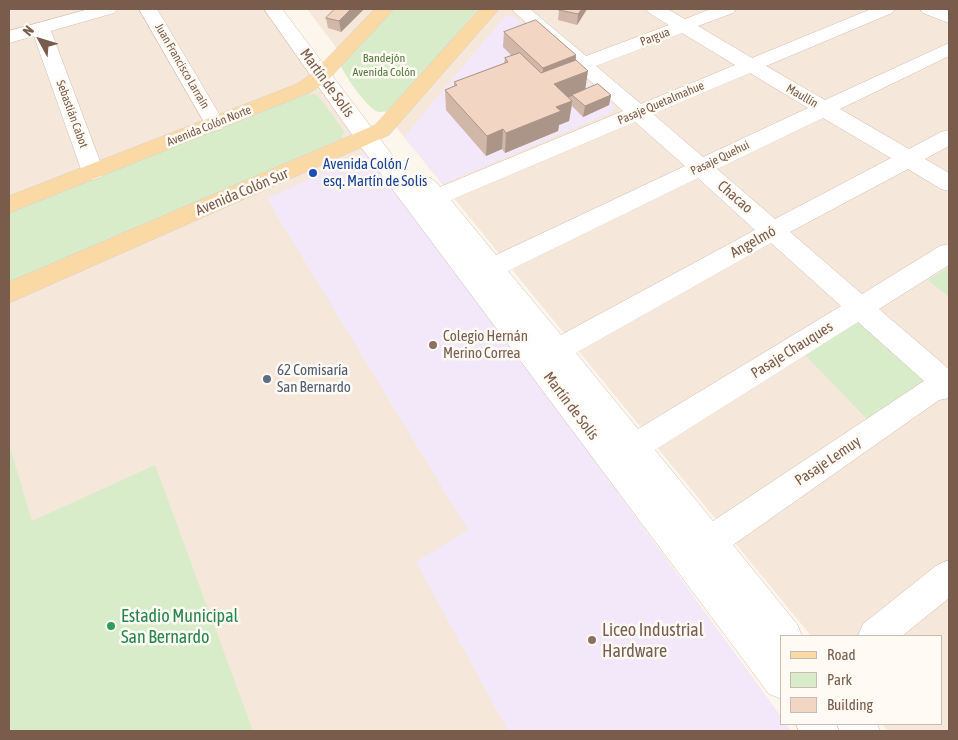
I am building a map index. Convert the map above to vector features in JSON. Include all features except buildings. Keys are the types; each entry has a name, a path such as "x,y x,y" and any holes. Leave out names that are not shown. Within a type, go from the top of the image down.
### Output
{"main road":[{"name":"Avenida Colón Norte","path":"9,206 293,93 325,61 385,9"},
{"name":"Avenida Colón Sur","path":"9,293 374,134 490,9"}],"street":[{"path":"9,37 108,9"},
{"name":"Juan Francisco Larraín","path":"148,9 215,124"},
{"name":"Martín de Solís","path":"274,9 325,61 374,134 780,678"},
{"name":"Pargua","path":"583,64 727,9"},
{"name":"Pasaje Quetalmahue","path":"436,198 886,9"},
{"path":"929,9 949,18"},
{"name":"Maullín","path":"654,10 949,183"},
{"name":"Chacao","path":"535,13 583,64 949,386"},
{"name":"Sebastián Cabot","path":"41,28 93,172"},
{"name":"Pasaje Quehui","path":"492,268 949,49"},
{"name":"Martín de Solís","path":"374,134 436,198 784,635"},
{"name":"Angelmó","path":"557,350 949,137"},
{"name":"Pasaje Chauques","path":"634,447 949,253"},
{"name":"Pasaje Lemuy","path":"710,542 932,390 949,386"},
{"path":"876,635 949,577"}],"shaded area":[{"path":"9,9 266,9 780,715 780,725 787,725 791,731 9,731"},
{"path":"307,9 949,9 949,731 888,731 883,725 943,725 943,635 810,635 404,137"},
{"path":"505,16 514,16 615,106 612,112 443,184 404,137"},
{"path":"369,151 780,715 780,725 787,725 791,731 508,731 416,562 468,530 267,199"}],"green space":[{"name":"Bandejón Avenida Colón","path":"391,9 478,9 400,101 388,110 379,112 369,106 364,100 352,85 341,66 346,54"},
{"name":"Bandejón Avenida Colón","path":"306,94 315,94 319,97 344,131 341,139 9,284 9,212"},
{"path":"949,267 949,297 928,280"},
{"path":"861,319 928,383 867,419 801,351"},
{"name":"Estadio Municipal San Bernardo","path":"9,444 32,521 155,465 253,731 9,731"}],"place":[{"name":"Avenida Colón / esq. Martín de Solis","path":"313,173"},
{"name":"Colegio Hernán Merino Correa","path":"433,345"},
{"name":"62 Comisaría San Bernardo","path":"267,379"},
{"name":"Estadio Municipal San Bernardo","path":"111,626"},
{"name":"Liceo Industrial Hardware","path":"592,640"}]}
